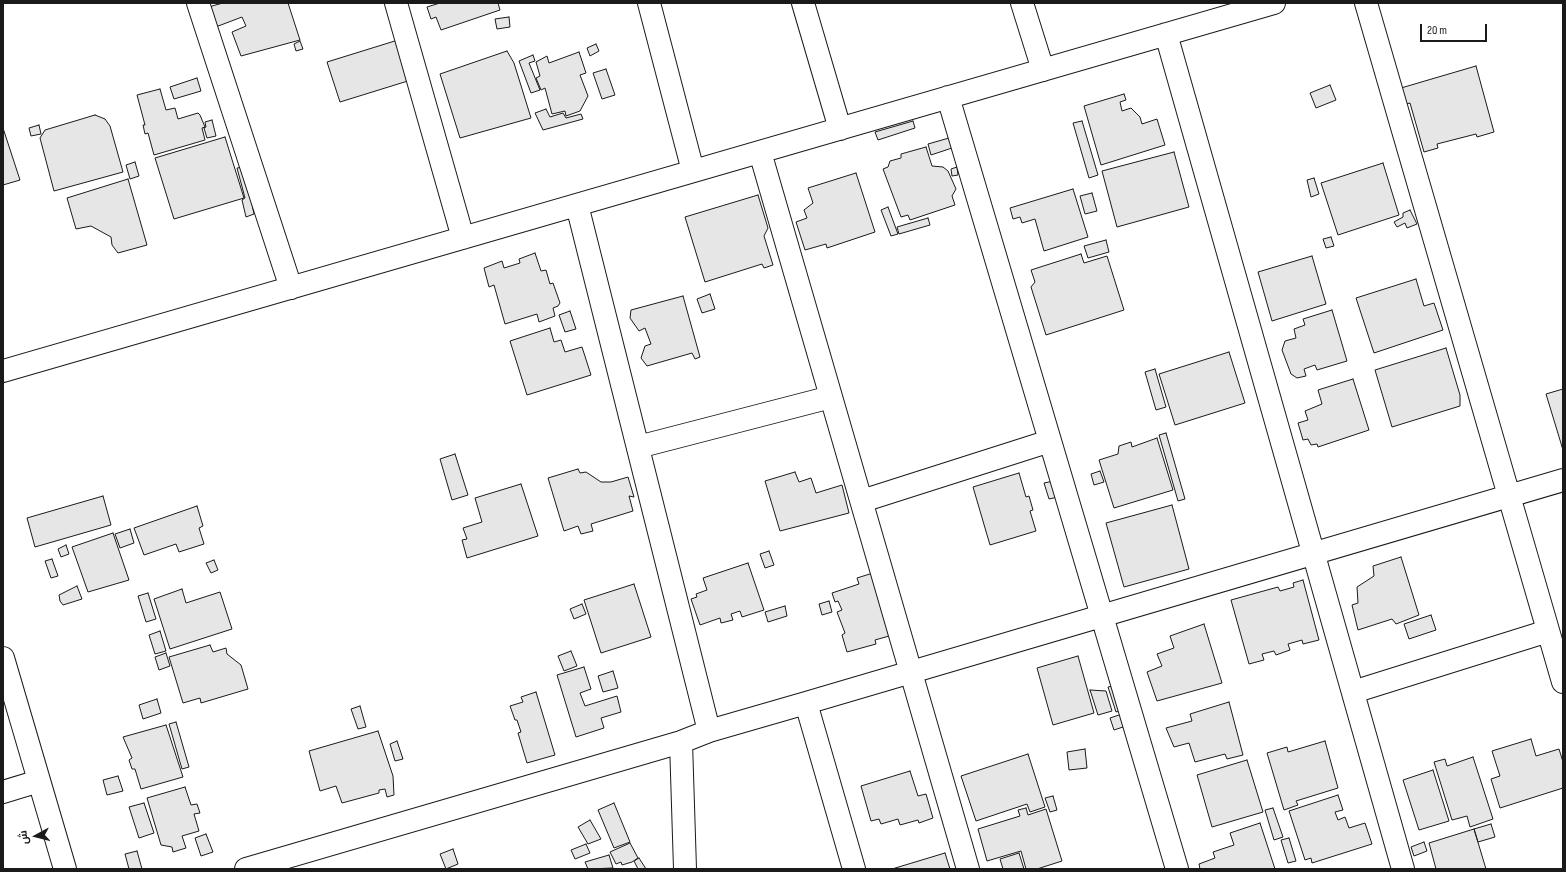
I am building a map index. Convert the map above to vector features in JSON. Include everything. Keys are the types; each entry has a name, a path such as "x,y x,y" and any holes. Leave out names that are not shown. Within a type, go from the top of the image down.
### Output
{"street":[{"path":"198,3 291,288"},
{"path":"396,3 463,238"},
{"path":"649,3 693,171"},
{"path":"804,3 840,129"},
{"path":"1022,3 1043,70"},
{"path":"3,371 1166,34 1221,10 1274,3"},
{"path":"1366,3 1563,682"},
{"path":"1166,34 1403,869"},
{"path":"948,98 1177,869"},
{"path":"760,152 968,869"},
{"path":"577,205 709,731"},
{"path":"638,447 831,397"},
{"path":"862,501 1050,441"},
{"path":"246,869 682,742 709,731 1563,480"},
{"path":"1352,692 1548,631"},
{"path":"3,658 65,869"},
{"path":"806,703 854,869"},
{"path":"682,742 685,869"},
{"path":"3,792 39,781"}],"building":[{"path":"223,3 288,3 300,40 241,56 232,32 246,26 242,17 213,28 207,12 212,6"},
{"path":"440,3 498,3 500,10 441,30 436,17 431,19 427,7"},
{"path":"509,17 510,27 497,29 495,19"},
{"path":"398,40 411,80 340,102 327,62"},
{"path":"300,41 303,49 296,51 294,44"},
{"path":"596,44 599,51 590,56 587,48"},
{"path":"507,51 514,63 531,118 460,138 440,74"},
{"path":"579,52 586,73 580,75 588,96 580,111 566,116 565,111 552,114 545,88 541,90 536,78 540,76 536,62 547,56 549,63"},
{"path":"533,55 535,61 529,63 540,90 531,93 519,61"},
{"path":"1476,66 1494,132 1477,137 1476,134 1437,144 1438,148 1424,152 1410,103 1406,104 1401,88"},
{"path":"606,69 615,95 602,99 593,73"},
{"path":"197,78 201,91 174,99 170,87"},
{"path":"1330,85 1336,100 1316,108 1310,93"},
{"path":"160,89 166,110 175,108 178,119 198,113 200,115 205,127 202,128 205,140 154,155 148,133 145,134 143,125 145,125 137,95"},
{"path":"1124,94 1126,100 1120,102 1122,111 1131,108 1140,117 1142,124 1157,119 1165,145 1101,165 1084,106"},
{"path":"546,109 550,117 563,113 566,118 581,114 583,119 543,130 535,113"},
{"path":"95,115 105,119 110,126 123,172 54,191 40,138 45,130"},
{"path":"212,120 216,136 207,138 204,128 206,127 205,122"},
{"path":"913,121 915,128 878,140 875,132"},
{"path":"1082,121 1098,175 1089,178 1073,123"},
{"path":"39,125 41,134 31,136 29,128"},
{"path":"3,128 20,180 3,185"},
{"path":"225,137 244,198 174,219 155,158"},
{"path":"949,138 952,148 931,155 928,144"},
{"path":"926,147 932,166 943,167 948,171 956,189 952,196 955,205 910,220 908,215 901,217 883,169 888,167 890,161 901,158 901,154"},
{"path":"1174,152 1189,207 1117,227 1102,171"},
{"path":"135,162 139,176 130,179 126,165"},
{"path":"1383,163 1399,215 1338,235 1321,183"},
{"path":"250,166 248,185 254,214 246,217 242,200 245,198 237,168"},
{"path":"957,167 958,175 952,176 951,169"},
{"path":"856,173 875,232 827,248 826,244 805,250 796,222 807,218 804,210 813,203 808,188"},
{"path":"1314,178 1319,194 1311,197 1307,180"},
{"path":"128,179 147,245 118,253 112,245 111,237 91,226 76,229 67,198"},
{"path":"1073,189 1088,237 1044,251 1035,219 1022,223 1020,217 1013,219 1010,208"},
{"path":"1092,193 1097,211 1085,214 1080,196"},
{"path":"758,195 768,228 764,236 773,265 764,268 762,264 705,282 685,217"},
{"path":"888,207 898,234 891,236 881,210"},
{"path":"1410,210 1417,224 1407,228 1405,223 1397,227 1394,222 1403,217 1403,213"},
{"path":"928,218 930,225 899,234 897,227"},
{"path":"1331,237 1334,246 1326,248 1323,239"},
{"path":"1106,240 1109,252 1088,258 1084,246"},
{"path":"535,253 541,271 546,270 550,284 553,283 560,303 558,306 553,308 555,316 539,322 537,314 505,324 494,285 489,287 484,268 502,261 504,268 520,263 519,259"},
{"path":"1081,254 1084,263 1107,256 1124,310 1046,335 1031,287 1035,282 1031,270"},
{"path":"1312,256 1326,304 1272,321 1258,272"},
{"path":"1416,279 1424,306 1434,303 1443,330 1374,353 1356,298"},
{"path":"710,294 715,309 702,313 697,299"},
{"path":"683,296 700,357 695,359 692,353 647,366 641,358 645,346 651,344 645,328 639,331 630,318 631,310"},
{"path":"1332,310 1347,361 1317,370 1315,365 1304,369 1306,376 1297,378 1291,374 1282,350 1285,341 1296,338 1294,329 1305,325 1303,319"},
{"path":"570,311 576,329 565,332 559,315"},
{"path":"550,328 554,342 561,340 565,352 582,347 591,375 527,395 510,341"},
{"path":"1446,348 1460,395 1460,406 1392,427 1375,370"},
{"path":"1229,352 1245,403 1175,425 1159,374"},
{"path":"1155,369 1166,407 1156,410 1145,372"},
{"path":"1353,379 1369,430 1318,447 1317,444 1311,445 1308,439 1303,440 1298,423 1308,420 1305,411 1322,404 1318,390"},
{"path":"1563,389 1563,450 1546,394"},
{"path":"1166,433 1185,499 1178,501 1159,435"},
{"path":"1157,438 1173,490 1114,508 1099,460 1118,454 1119,446 1131,442 1132,447"},
{"path":"455,454 468,495 452,500 440,459"},
{"path":"578,469 580,473 586,472 601,482 611,482 628,477 634,497 629,496 633,511 591,524 593,531 581,534 578,526 564,531 548,478"},
{"path":"1100,471 1104,482 1094,485 1091,474"},
{"path":"795,472 799,482 811,478 816,493 842,485 849,513 780,531 765,481"},
{"path":"1019,473 1026,497 1029,496 1033,510 1030,511 1036,531 990,545 973,487"},
{"path":"1054,481 1058,497 1049,499 1044,483"},
{"path":"521,484 538,536 467,558 462,540 467,539 463,528 482,522 475,498"},
{"path":"103,496 111,525 35,547 27,518"},
{"path":"1172,505 1189,569 1124,587 1106,523"},
{"path":"197,506 203,526 199,528 204,544 179,552 176,544 144,555 134,528"},
{"path":"130,529 134,543 120,548 115,534"},
{"path":"113,533 129,580 88,592 72,547"},
{"path":"66,545 69,554 61,557 58,549"},
{"path":"769,551 774,565 765,568 760,554"},
{"path":"1401,557 1419,615 1396,624 1392,619 1358,630 1352,605 1358,603 1357,587 1374,576 1373,566"},
{"path":"52,559 58,576 51,578 45,561"},
{"path":"214,560 218,570 211,573 206,563"},
{"path":"748,563 764,610 742,617 740,611 731,614 733,620 721,623 720,618 700,625 691,599 697,597 696,594 707,590 703,578"},
{"path":"873,573 877,584 876,591 889,636 875,640 876,644 847,652 842,635 845,633 837,612 842,610 838,601 835,602 832,593 859,584 857,578"},
{"path":"1303,580 1319,640 1303,644 1302,640 1288,644 1290,650 1276,655 1274,651 1262,654 1264,660 1249,664 1231,600 1278,587 1280,591 1294,587 1293,583"},
{"path":"634,584 651,637 601,653 584,600"},
{"path":"77,586 82,599 63,605 60,601 59,595"},
{"path":"182,589 186,603 220,592 232,629 170,649 154,599"},
{"path":"148,593 156,619 146,622 138,596"},
{"path":"829,601 832,612 822,615 819,604"},
{"path":"582,604 586,614 574,619 570,609"},
{"path":"785,606 787,616 768,622 765,612"},
{"path":"1431,615 1436,630 1409,639 1404,624"},
{"path":"1204,624 1222,683 1157,701 1147,672 1162,666 1157,654 1174,648 1170,636"},
{"path":"160,631 166,651 155,654 149,635"},
{"path":"210,645 213,652 226,648 227,654 241,665 248,689 201,703 200,698 183,703 169,657"},
{"path":"571,651 577,666 564,671 558,656"},
{"path":"166,653 170,666 159,670 155,657"},
{"path":"1078,656 1094,713 1053,725 1037,668"},
{"path":"584,667 591,689 580,693 585,706 617,696 621,712 601,718 604,728 576,737 557,675"},
{"path":"613,671 618,688 603,692 598,676"},
{"path":"1116,685 1123,710 1116,712 1108,687"},
{"path":"1090,690 1106,691 1112,711 1098,715"},
{"path":"536,692 555,755 527,763 518,733 521,732 510,706 523,702 521,697"},
{"path":"157,699 161,713 143,719 139,705"},
{"path":"1229,702 1243,755 1227,759 1225,754 1195,762 1189,743 1174,747 1166,728 1192,721 1190,714"},
{"path":"360,706 366,727 358,729 351,709"},
{"path":"1122,714 1126,726 1114,730 1110,718"},
{"path":"176,722 189,767 182,769 169,724"},
{"path":"166,725 183,777 141,789 135,769 132,769 129,760 132,758 123,737"},
{"path":"378,731 393,776 394,795 387,797 385,789 379,790 379,793 342,803 336,786 320,791 309,751"},
{"path":"1531,739 1536,756 1559,749 1563,762 1563,788 1500,808 1491,779 1500,776 1492,751"},
{"path":"397,741 403,759 395,761 390,744"},
{"path":"1325,741 1338,788 1296,801 1298,805 1284,810 1267,753 1287,747 1288,752"},
{"path":"1085,749 1087,768 1069,770 1067,752"},
{"path":"1028,754 1045,807 1030,812 1027,804 976,821 961,776"},
{"path":"1473,757 1493,819 1470,827 1467,816 1452,820 1434,762 1445,759 1447,766"},
{"path":"1247,760 1263,812 1212,827 1197,775"},
{"path":"1433,770 1449,821 1419,830 1403,780"},
{"path":"910,771 918,796 926,794 933,818 919,823 918,820 900,825 898,819 881,824 879,819 871,821 861,786"},
{"path":"118,776 123,791 107,795 103,780"},
{"path":"185,787 191,805 197,804 200,813 194,814 199,831 182,836 186,848 173,852 172,847 161,845 147,798"},
{"path":"1338,795 1343,810 1335,812 1338,820 1345,817 1349,828 1365,823 1372,844 1312,863 1311,858 1305,860 1289,811"},
{"path":"1053,796 1057,810 1050,812 1045,798"},
{"path":"144,803 154,833 139,838 129,807"},
{"path":"614,803 630,842 614,848 598,810"},
{"path":"1026,808 1028,815 1046,809 1062,861 1037,869 1026,869 1021,851 987,861 978,829 1020,816 1018,810"},
{"path":"1273,808 1283,837 1274,840 1265,810"},
{"path":"590,820 601,839 588,844 578,827"},
{"path":"1260,823 1275,869 1200,869 1199,864 1215,858 1213,852 1234,845 1230,833"},
{"path":"1491,824 1495,837 1478,842 1474,829"},
{"path":"1474,829 1486,869 1436,869 1429,843"},
{"path":"206,834 213,852 201,856 195,838"},
{"path":"1289,838 1296,861 1288,863 1281,840"},
{"path":"1424,842 1427,851 1414,856 1411,847"},
{"path":"630,843 638,858 632,862 622,865 621,862 616,864 610,852"},
{"path":"586,844 590,853 575,859 571,850"},
{"path":"453,849 458,864 446,869 440,854"},
{"path":"137,851 142,869 129,869 125,854"},
{"path":"945,853 950,869 892,869"},
{"path":"1019,853 1024,869 1003,869 1000,859"},
{"path":"609,855 613,868 588,869 585,862"},
{"path":"639,858 646,869 638,869 634,861"}]}
